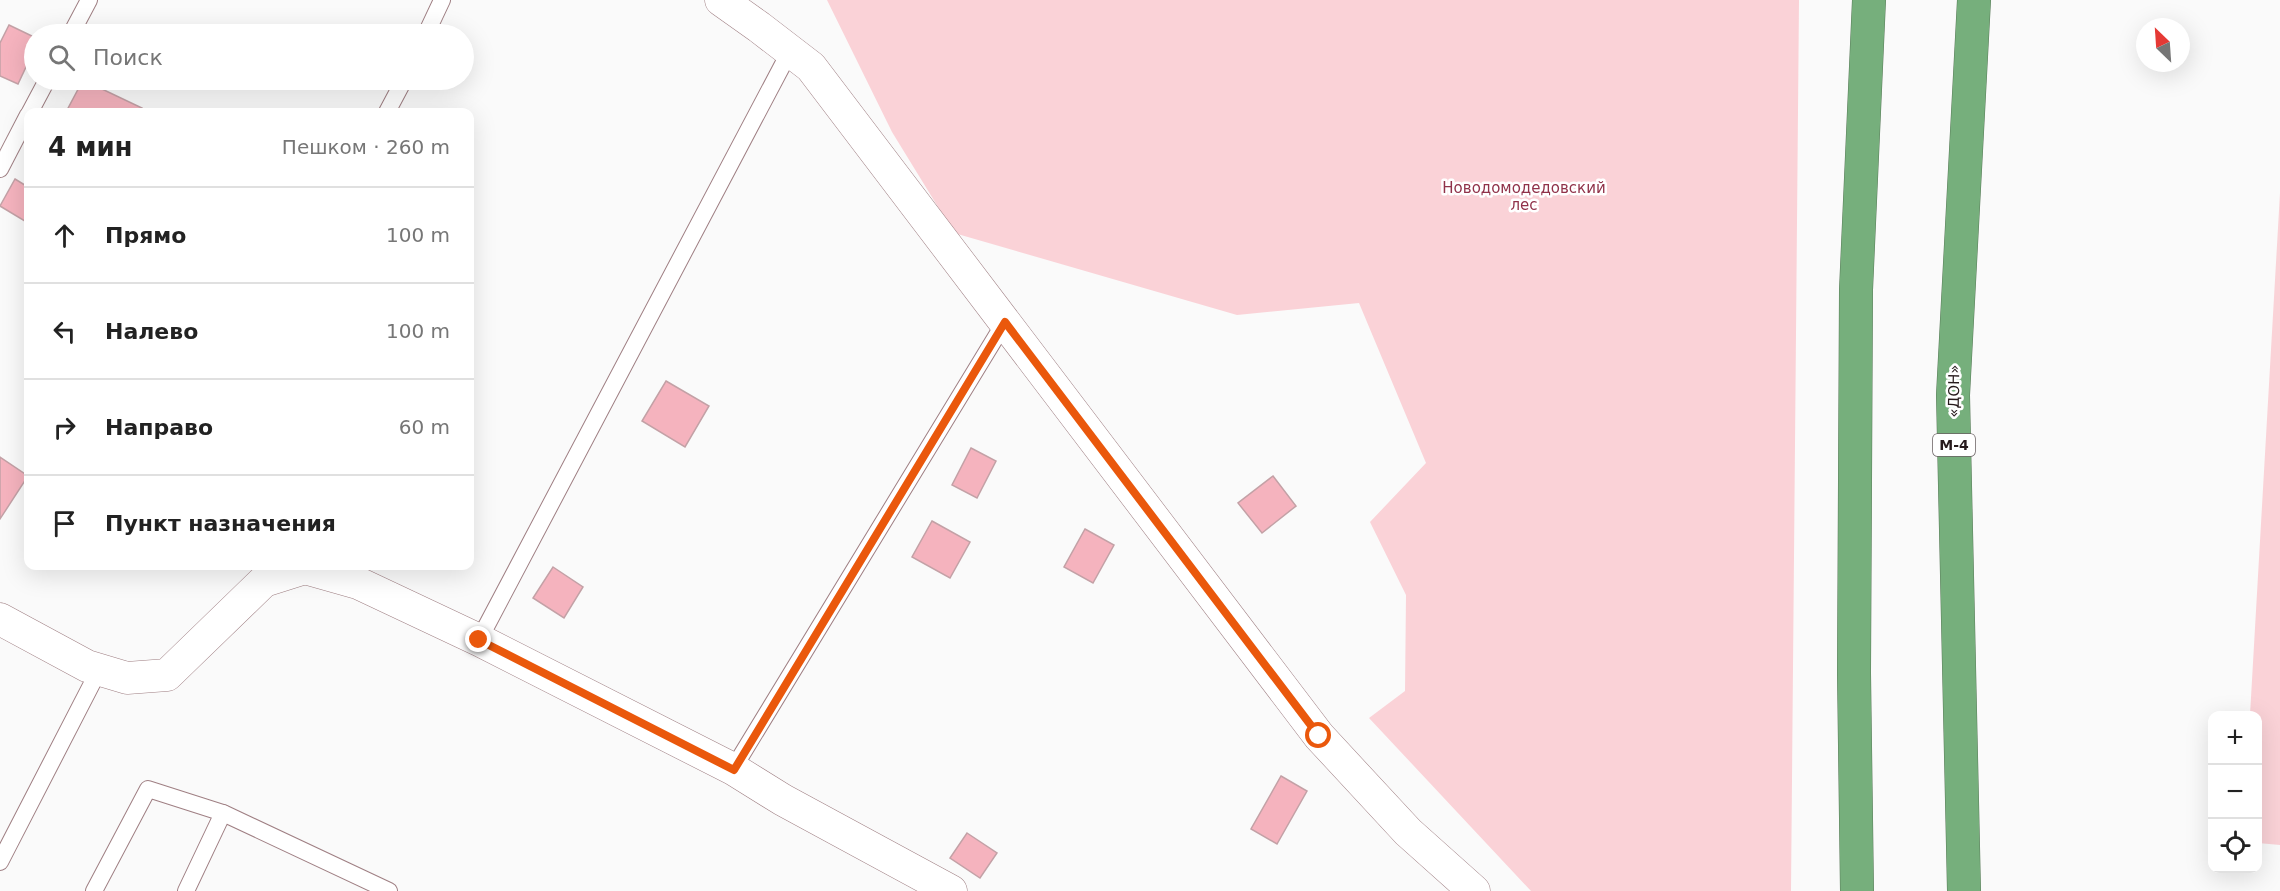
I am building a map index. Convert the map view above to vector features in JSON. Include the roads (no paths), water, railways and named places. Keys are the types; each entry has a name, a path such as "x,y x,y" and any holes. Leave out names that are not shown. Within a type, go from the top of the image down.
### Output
{"highway":[{"path":"1857,891 1854,673 1856,290 1869,0"},
{"name":"«ДОН»","path":"1964,891 1953,395 1974,0"}],"street":[{"path":"721,0 811,67 1319,736 1408,832 1474,891"},
{"path":"0,619 87,666 126,678 166,675 264,581 299,570"},
{"path":"312,570 358,583 479,640 734,770 783,800 951,891"}],"lane":[{"path":"76,24 89,0"},
{"path":"431,24 442,0"},
{"path":"479,640 790,51"},
{"path":"32,108 42,90"},
{"path":"389,108 399,90"},
{"path":"0,169 24,123"},
{"path":"734,770 1005,322"},
{"path":"0,862 99,670"},
{"path":"94,891 148,789 223,813 389,891"},
{"path":"186,891 223,813"}],"park label":[{"name":"Новодомодедовский лес","path":"1524,196"}]}
